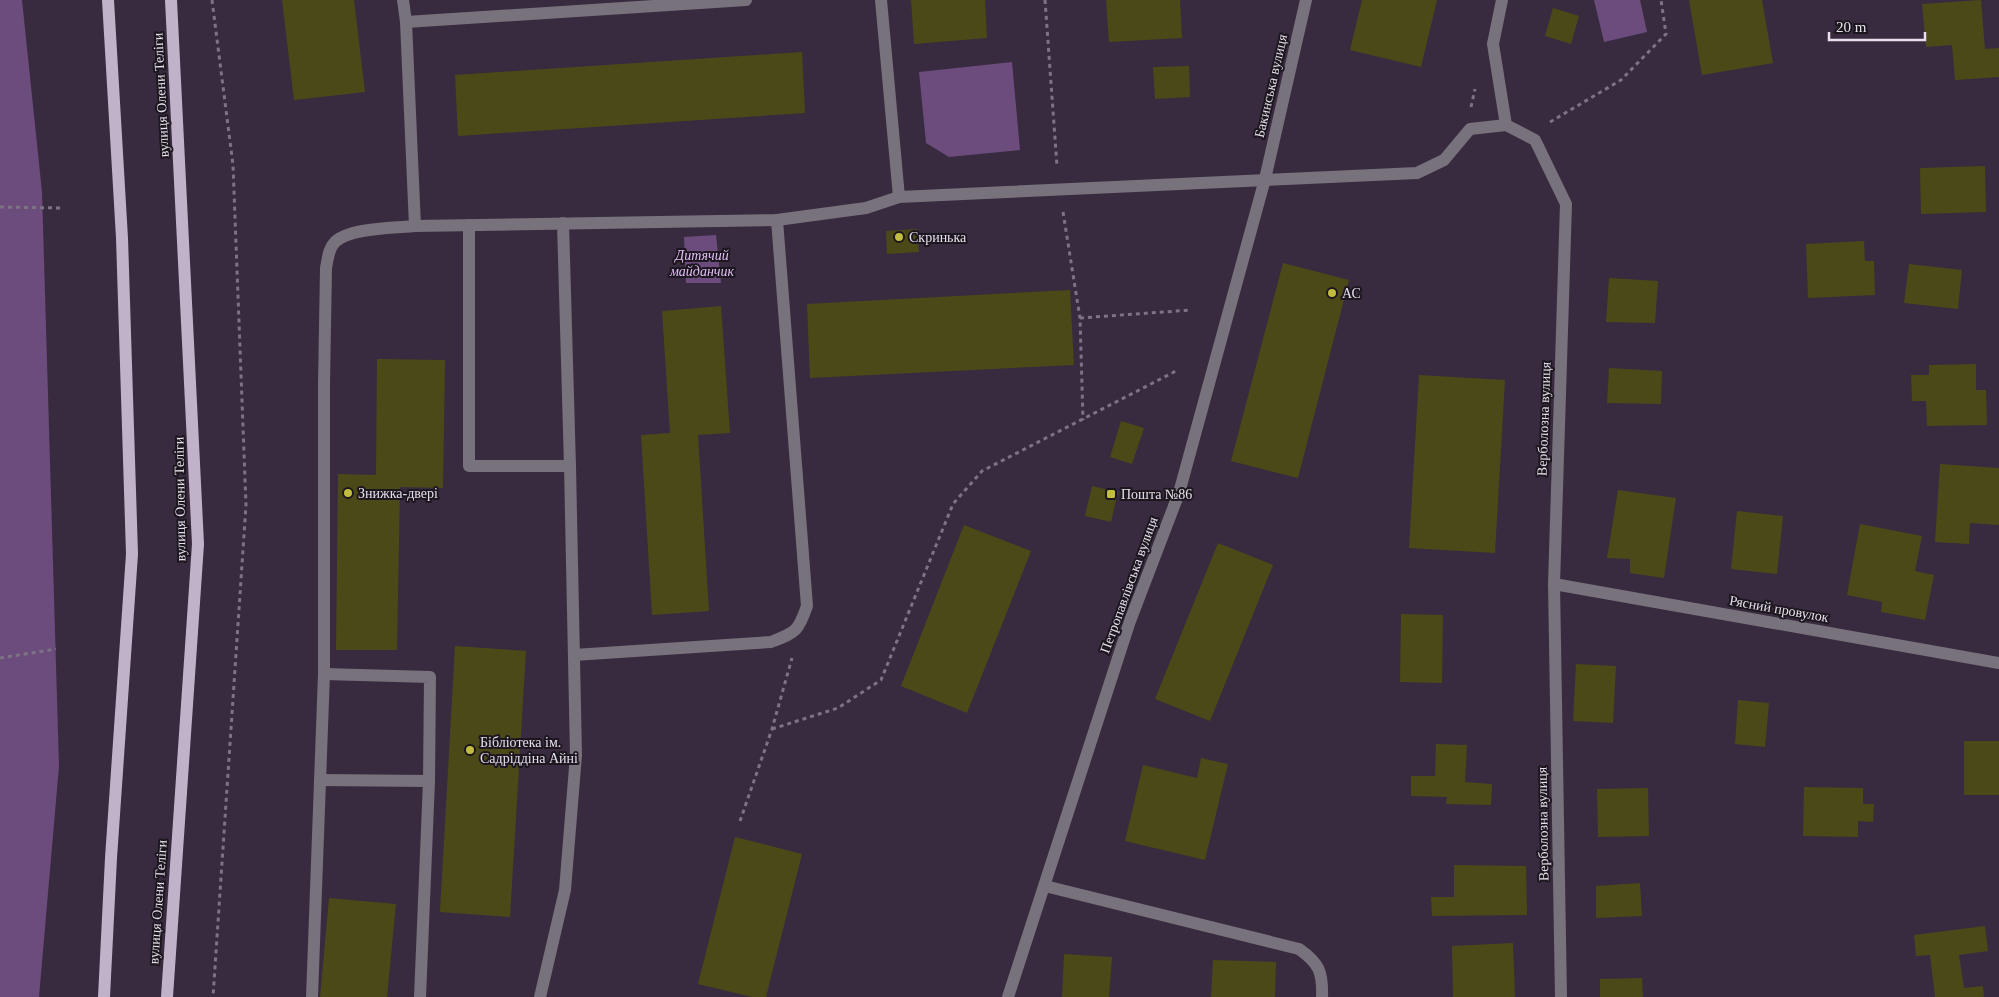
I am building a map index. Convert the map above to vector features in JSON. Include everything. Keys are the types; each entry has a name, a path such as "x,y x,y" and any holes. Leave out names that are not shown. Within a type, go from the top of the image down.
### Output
{"main road":[{"path":"104,997 111,858 132,554 122,238 108,0"},
{"name":"вулиця Олени Теліги","path":"167,997 198,544 171,0"}],"street":[{"path":"404,0 414,226"},
{"path":"406,22 746,0"},
{"path":"881,0 899,197"},
{"name":"Бакинська вулиця","path":"1265,179 1306,0"},
{"path":"312,997 324,674 326,268 329,250 334,243 344,236 414,226 777,220 866,208 899,197 1417,173 1444,160 1470,129 1506,125 1493,44 1502,0"},
{"name":"Верболозна вулиця","path":"1506,125 1535,140 1566,204 1554,584 1562,997"},
{"name":"Петропавлівська вулиця","path":"1008,997 1130,621 1179,493 1265,179"},
{"path":"574,655 771,642 789,635 800,626 807,606 777,220"},
{"path":"540,997 565,890 576,755 563,223"},
{"path":"469,225 469,466 570,466"},
{"name":"Рясний провулок","path":"1554,584 1999,663"},
{"path":"324,674 430,677 429,781 420,997"},
{"path":"320,780 429,781"},
{"path":"1045,886 1299,949 1314,959 1321,972 1322,997"}],"path":[{"path":"212,0 234,165 246,505 213,997"},
{"path":"1045,0 1059,190 1080,318 1083,420"},
{"path":"1526,135 1621,80 1628,73 1666,34 1661,0"},
{"path":"0,207 61,208"},
{"path":"1080,318 1191,310"},
{"path":"772,728 838,708 881,680 953,504 982,471 1176,371"},
{"path":"740,821 772,728 800,626"},
{"path":"0,658 56,649"}],"green space":[{"path":"0,0 22,0 42,192 59,766 39,997 0,997"},
{"path":"1594,0 1640,0 1647,32 1604,42"},
{"path":"1012,62 1020,150 949,157 926,143 919,72"},
{"name":"Дитячий майданчик","path":"716,235 721,283 686,283 684,237"}],"building":[{"path":"282,0 354,0 365,92 294,100"},
{"path":"911,0 985,0 987,38 914,44"},
{"path":"1106,0 1180,0 1182,38 1109,42"},
{"path":"1362,0 1437,0 1421,67 1350,50"},
{"path":"1689,0 1762,0 1773,63 1702,75"},
{"path":"1981,0 1985,49 1999,48 1999,77 1955,80 1952,45 1926,47 1922,4"},
{"path":"1553,8 1579,16 1571,44 1545,36"},
{"path":"802,52 805,113 458,136 455,75"},
{"path":"1189,66 1190,97 1155,99 1153,67"},
{"path":"1985,166 1986,212 1921,214 1920,168"},
{"path":"917,229 919,252 887,254 886,231"},
{"path":"1864,241 1865,261 1874,261 1875,295 1808,298 1806,244"},
{"path":"1283,263 1349,280 1298,478 1231,461"},
{"path":"1909,264 1962,270 1958,309 1904,303"},
{"path":"1609,278 1658,281 1655,323 1606,322"},
{"path":"1070,290 1074,365 810,378 807,304"},
{"path":"721,306 730,433 698,435 709,611 652,615 641,435 670,433 662,311"},
{"path":"377,359 445,360 443,488 400,487 397,650 336,650 338,474 376,475"},
{"path":"1976,364 1976,390 1986,390 1987,425 1927,426 1926,401 1912,401 1911,375 1929,375 1929,365"},
{"path":"1609,368 1662,371 1661,404 1607,403"},
{"path":"1419,375 1505,380 1495,553 1409,548"},
{"path":"1121,421 1144,428 1132,464 1110,457"},
{"path":"1940,464 1999,468 1999,525 1970,523 1969,544 1935,542"},
{"path":"1092,486 1118,492 1111,522 1085,516"},
{"path":"1618,490 1676,498 1664,578 1630,573 1630,559 1607,558"},
{"path":"1737,511 1783,516 1777,574 1731,569"},
{"path":"1860,524 1922,536 1915,571 1934,575 1925,620 1881,612 1882,602 1847,595"},
{"path":"964,525 1031,551 967,713 901,686"},
{"path":"1218,543 1273,565 1210,721 1155,699"},
{"path":"1401,614 1443,615 1442,683 1400,682"},
{"path":"455,646 526,651 510,917 440,912"},
{"path":"1576,664 1616,666 1613,723 1573,721"},
{"path":"1738,700 1769,703 1765,747 1735,744"},
{"path":"1964,741 1999,741 1999,795 1964,795"},
{"path":"1436,744 1467,745 1465,782 1492,784 1491,805 1446,804 1447,797 1411,796 1411,776 1435,776"},
{"path":"1201,758 1228,764 1205,860 1125,841 1143,765 1197,778"},
{"path":"1804,787 1863,788 1863,804 1874,804 1873,822 1858,821 1858,837 1803,836"},
{"path":"1648,788 1649,836 1598,837 1597,789"},
{"path":"735,837 802,854 766,997 752,997 698,984"},
{"path":"1454,865 1526,866 1527,915 1432,916 1431,897 1454,897"},
{"path":"1640,883 1642,916 1596,918 1596,886"},
{"path":"329,898 396,904 387,997 320,997"},
{"path":"1985,926 1988,951 1959,955 1964,988 1983,986 1984,997 1935,997 1930,955 1916,956 1914,935"},
{"path":"1513,943 1515,997 1453,997 1452,946"},
{"path":"1064,954 1112,957 1109,997 1062,997"},
{"path":"1213,960 1276,962 1275,997 1211,997"},
{"path":"1642,978 1643,997 1600,997 1600,979"}],"place":[{"name":"Скринька","path":"899,237"},
{"name":"АС","path":"1332,293"},
{"name":"Знижка-двері","path":"348,493"},
{"name":"Пошта №86","path":"1111,494"},
{"name":"Бібліотека ім. Садріддіна Айні","path":"470,750"}]}
